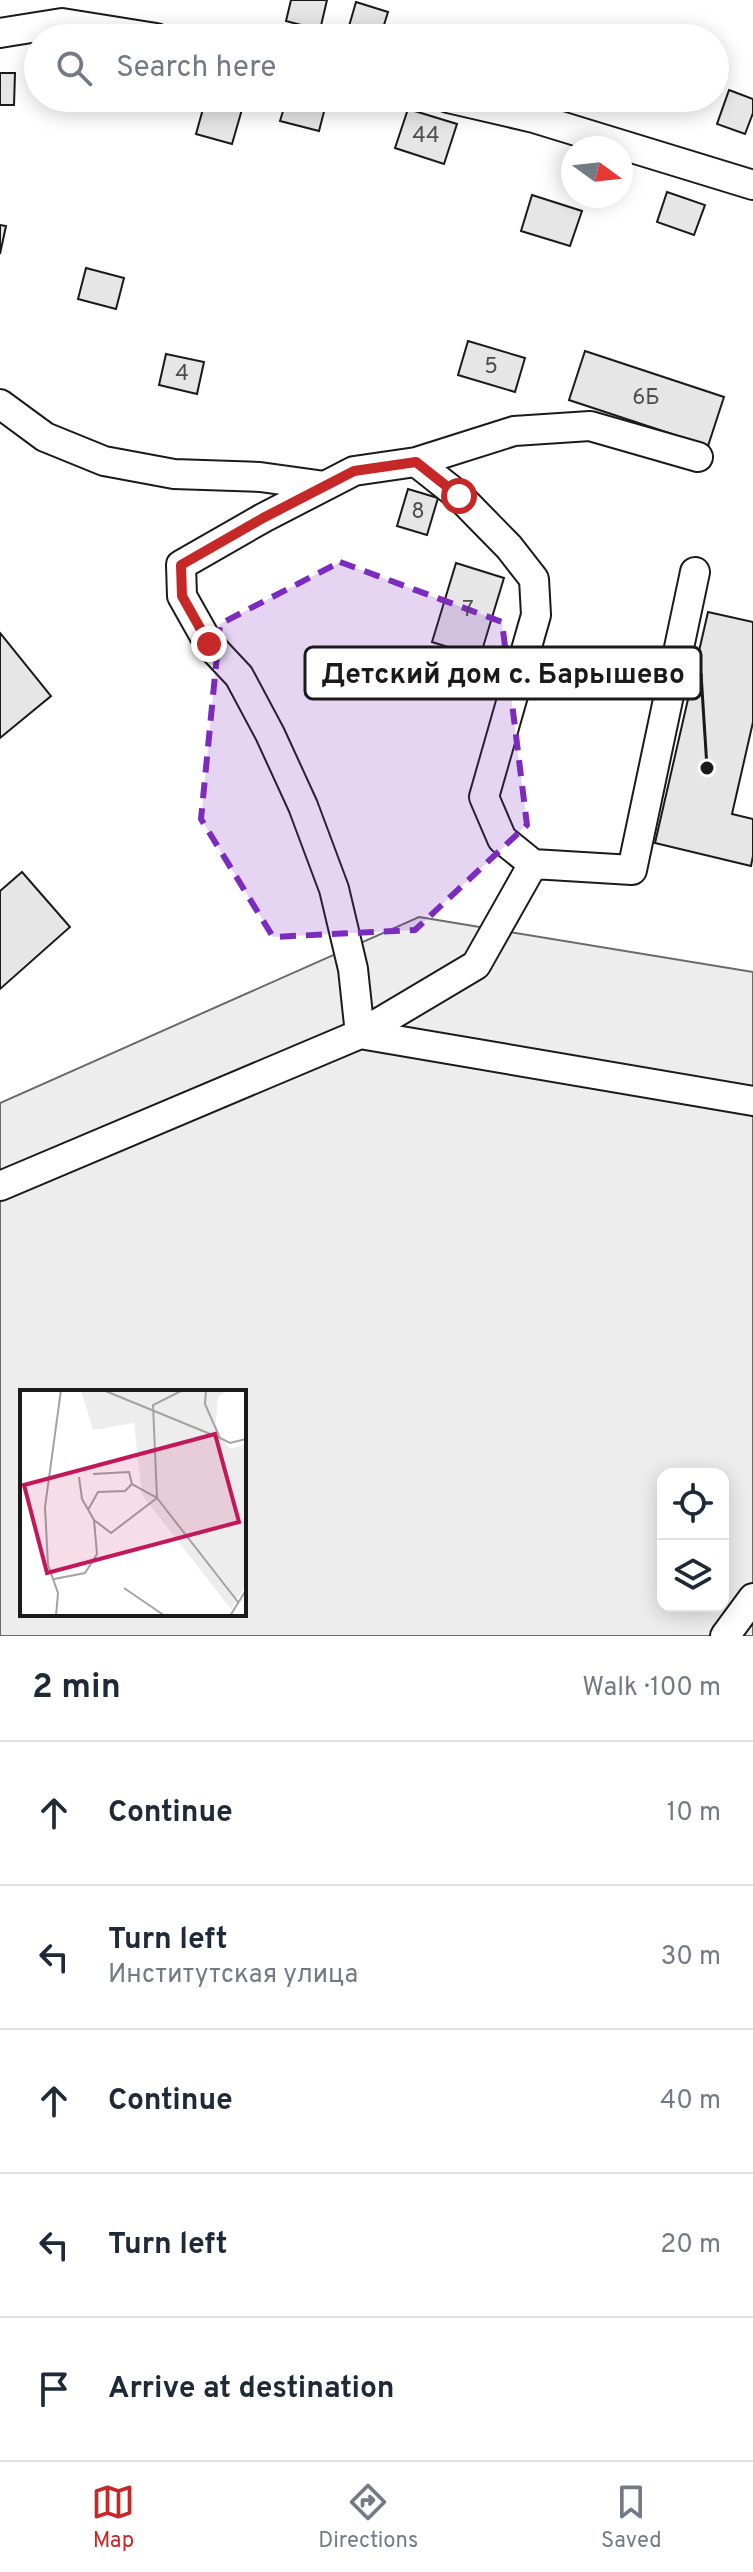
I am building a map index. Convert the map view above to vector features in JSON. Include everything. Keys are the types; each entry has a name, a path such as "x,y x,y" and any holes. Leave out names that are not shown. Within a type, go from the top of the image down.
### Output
{"street":[{"path":"0,33 24,29"},
{"path":"508,112 753,185"},
{"path":"0,404 45,437 104,461 174,474 260,477 325,486"},
{"path":"360,1034 353,969 334,889 303,806 239,676 209,644 182,596 181,565 354,471 416,462 514,431 590,426 698,457"},
{"path":"416,462 459,496 509,547 534,579 536,615 484,797 502,839 533,864 632,870 695,572"},
{"path":"0,1186 360,1034 476,965 533,864"},
{"path":"360,1034 753,1101"},
{"path":"725,1636 753,1598"}],"highlighted area":[{"path":"340,562 502,622 527,825 415,930 273,937 201,819 220,624"}],"shaded area":[{"path":"419,917 753,972 753,1636 0,1636 0,1103"}],"building":[{"path":"291,0 327,0 321,24 286,21"},
{"path":"356,2 388,12 384,24 350,24"},
{"path":"0,73 15,73 14,105 0,105"},
{"path":"729,90 753,99 753,113 745,134 717,124 721,112 729,112"},
{"path":"202,112 241,112 232,144 196,134"},
{"path":"283,112 324,112 319,131 280,121"},
{"path":"407,112 418,112 457,124 444,164 395,148"},
{"path":"667,192 705,205 694,235 657,222"},
{"path":"532,195 561,204 561,208 582,211 570,246 521,231"},
{"path":"0,225 6,226 0,254"},
{"path":"86,268 124,278 116,309 78,299"},
{"path":"468,341 525,358 515,392 458,375"},
{"path":"585,351 724,397 708,446 569,400"},
{"path":"166,354 204,362 197,394 159,385"},
{"path":"408,489 438,498 427,535 397,526"},
{"path":"456,563 504,578 480,657 432,642"},
{"path":"708,612 753,622 753,722 732,814 753,819 751,866 655,843"},
{"path":"0,633 51,696 0,738"},
{"path":"22,872 70,927 0,989 0,891"}],"place":[{"name":"Детский дом с. Барышево","path":"707,768"}],"route":[{"path":"209,644 182,596 181,565 354,471 416,462 459,496"}]}
